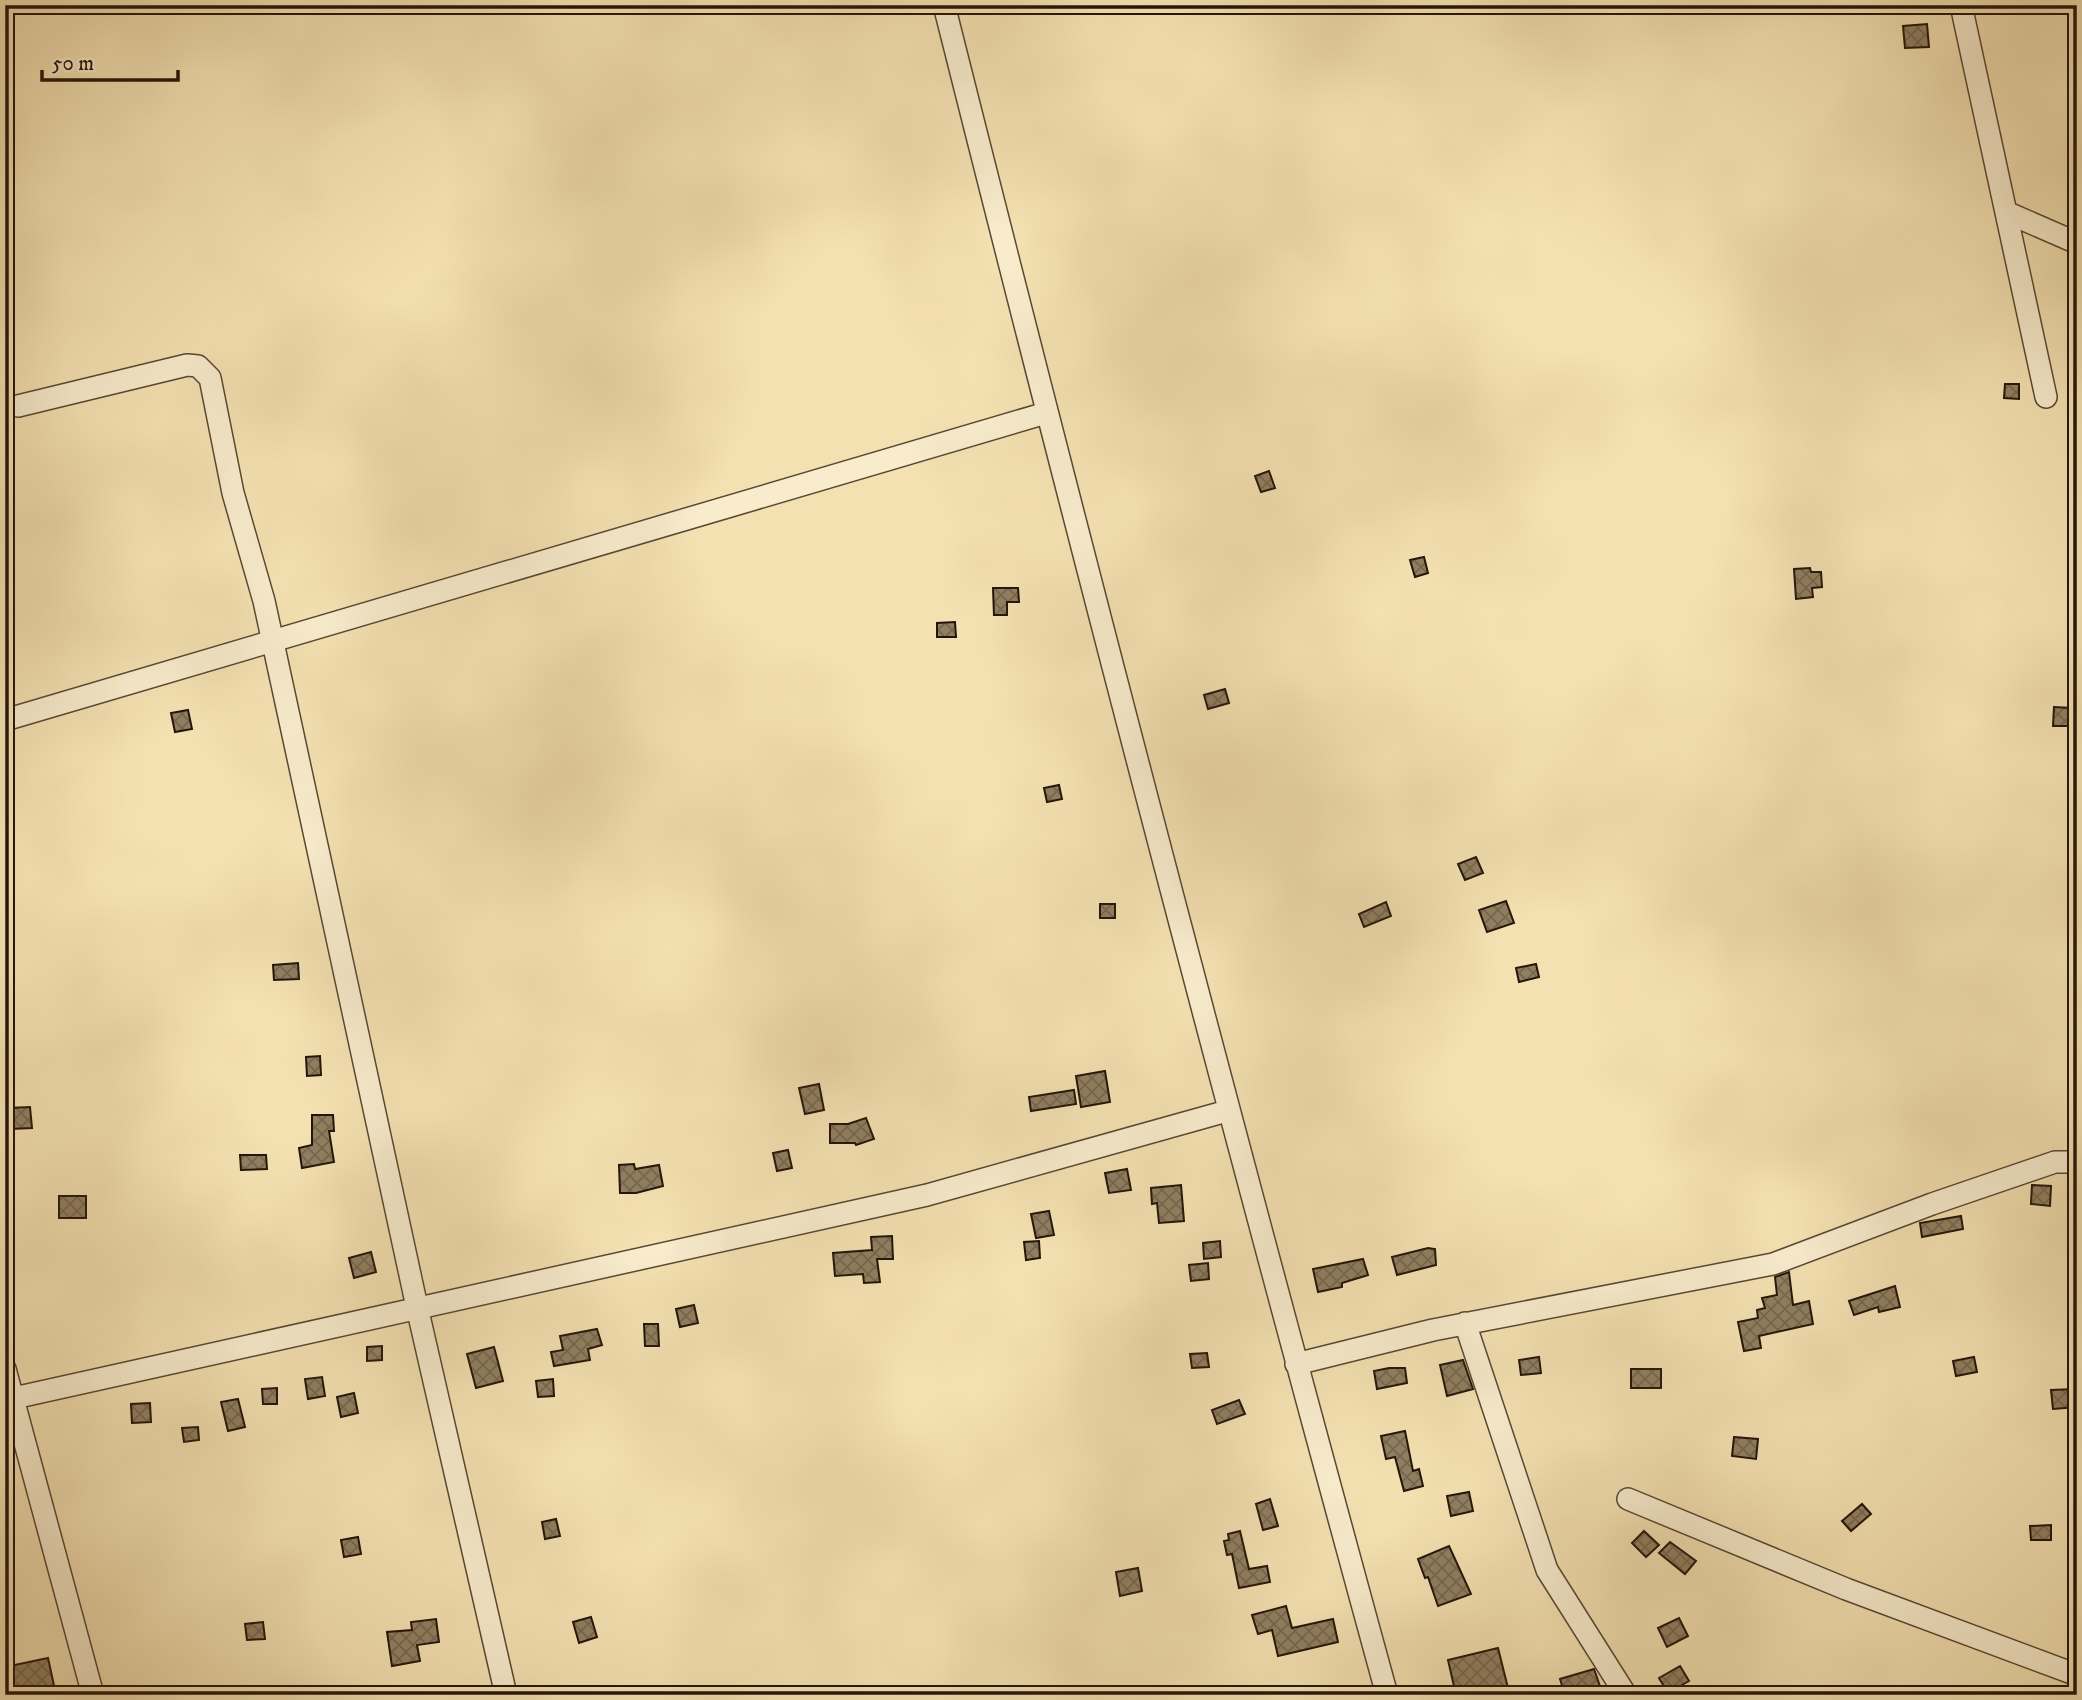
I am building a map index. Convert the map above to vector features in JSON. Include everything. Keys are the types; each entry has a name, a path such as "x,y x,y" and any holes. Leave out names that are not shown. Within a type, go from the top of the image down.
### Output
{"street":[{"path":"944,5 1046,413 1227,1111 1387,1695"},
{"path":"1961,5 2046,397"},
{"path":"2006,212 2077,243"},
{"path":"18,406 187,365 198,366 210,378 233,493 273,640 417,1307 506,1695"},
{"path":"5,720 1046,413"},
{"path":"9,1399 927,1195 1227,1111"},
{"path":"1296,1364 1465,1324 1773,1264 1932,1204 2055,1162 2077,1162"},
{"path":"1465,1324 1547,1570 1626,1695"},
{"path":"5,1369 9,1399 93,1695"},
{"path":"1628,1499 1846,1589 2077,1675"}],"building":[{"path":"1927,24 1929,47 1905,48 1903,26"},
{"path":"2005,384 2019,384 2019,399 2004,398"},
{"path":"1269,471 1275,488 1261,492 1255,476"},
{"path":"1424,557 1428,573 1415,577 1410,560"},
{"path":"1810,568 1811,572 1821,572 1822,587 1812,588 1813,597 1796,599 1794,569"},
{"path":"993,588 1018,588 1019,602 1007,602 1007,615 994,615"},
{"path":"955,622 956,637 937,637 937,623"},
{"path":"1225,689 1229,703 1208,709 1204,695"},
{"path":"2054,707 2071,708 2070,726 2053,726"},
{"path":"188,710 192,729 175,732 171,713"},
{"path":"1059,785 1062,799 1047,802 1044,788"},
{"path":"1476,857 1483,873 1465,880 1458,864"},
{"path":"1506,901 1514,923 1487,932 1479,910"},
{"path":"1386,902 1391,916 1364,927 1359,914"},
{"path":"1100,904 1115,904 1115,918 1100,918"},
{"path":"298,963 299,979 274,980 273,965"},
{"path":"1536,964 1539,977 1519,982 1516,968"},
{"path":"320,1056 321,1075 307,1076 306,1057"},
{"path":"1105,1071 1110,1102 1081,1107 1076,1076"},
{"path":"819,1084 824,1110 805,1114 799,1088"},
{"path":"1074,1090 1076,1104 1031,1111 1029,1097"},
{"path":"30,1107 32,1128 10,1129 9,1108"},
{"path":"312,1115 333,1115 334,1131 329,1131 334,1162 302,1168 299,1148 312,1145"},
{"path":"866,1118 874,1139 856,1145 830,1143 830,1124 848,1124"},
{"path":"788,1150 792,1168 777,1171 773,1153"},
{"path":"240,1155 266,1155 267,1169 241,1170"},
{"path":"634,1164 635,1169 659,1165 663,1186 636,1193 620,1193 619,1165"},
{"path":"1127,1169 1131,1190 1109,1193 1105,1173"},
{"path":"1181,1185 1184,1221 1159,1223 1157,1203 1152,1204 1151,1188"},
{"path":"2032,1185 2051,1186 2050,1206 2031,1204"},
{"path":"59,1196 86,1196 86,1218 59,1218"},
{"path":"1049,1211 1054,1235 1036,1238 1031,1214"},
{"path":"1961,1216 1963,1229 1922,1237 1920,1223"},
{"path":"892,1236 893,1259 877,1259 880,1282 864,1283 863,1274 835,1276 833,1253 872,1250 871,1237"},
{"path":"1039,1241 1040,1258 1026,1260 1024,1242"},
{"path":"1220,1241 1221,1257 1204,1259 1203,1243"},
{"path":"1428,1248 1435,1249 1436,1265 1397,1275 1392,1257"},
{"path":"371,1252 376,1272 354,1278 349,1258"},
{"path":"1363,1259 1368,1275 1342,1283 1342,1287 1318,1292 1313,1269"},
{"path":"1208,1263 1209,1279 1191,1281 1189,1265"},
{"path":"1789,1272 1793,1305 1809,1301 1813,1324 1759,1336 1761,1348 1744,1351 1738,1322 1758,1318 1757,1310 1765,1308 1762,1298 1777,1295 1775,1277"},
{"path":"1895,1286 1900,1307 1879,1312 1878,1307 1854,1315 1849,1301"},
{"path":"694,1305 698,1323 680,1327 676,1309"},
{"path":"644,1324 658,1324 659,1346 645,1346"},
{"path":"597,1329 602,1345 588,1349 590,1360 554,1366 551,1352 563,1350 560,1336"},
{"path":"382,1346 382,1360 367,1361 367,1347"},
{"path":"494,1347 503,1381 476,1388 467,1354"},
{"path":"1207,1353 1209,1367 1192,1368 1190,1354"},
{"path":"1539,1357 1541,1373 1521,1375 1519,1360"},
{"path":"1974,1357 1977,1372 1956,1376 1953,1361"},
{"path":"1463,1360 1473,1389 1447,1396 1440,1365"},
{"path":"1405,1368 1407,1383 1377,1389 1374,1371"},
{"path":"1631,1369 1661,1369 1661,1388 1631,1388"},
{"path":"322,1377 325,1396 308,1399 305,1379"},
{"path":"553,1379 554,1396 538,1397 536,1381"},
{"path":"277,1388 277,1404 263,1404 262,1389"},
{"path":"2075,1389 2077,1407 2053,1409 2051,1390"},
{"path":"354,1393 358,1413 341,1417 337,1397"},
{"path":"238,1399 245,1427 228,1431 221,1402"},
{"path":"1239,1400 1245,1414 1217,1424 1212,1410"},
{"path":"150,1403 151,1422 132,1423 131,1404"},
{"path":"198,1427 199,1440 184,1442 182,1428"},
{"path":"1405,1431 1413,1471 1419,1469 1423,1486 1404,1491 1395,1457 1386,1459 1381,1436"},
{"path":"1734,1437 1758,1439 1756,1459 1732,1456"},
{"path":"1469,1492 1473,1511 1451,1516 1447,1496"},
{"path":"1270,1499 1278,1526 1263,1530 1256,1504"},
{"path":"1862,1504 1871,1514 1851,1531 1842,1521"},
{"path":"556,1519 560,1536 545,1539 542,1522"},
{"path":"2051,1525 2051,1540 2031,1540 2030,1526"},
{"path":"1240,1531 1249,1569 1267,1566 1270,1582 1239,1588 1232,1554 1227,1555 1224,1541 1229,1540 1228,1534"},
{"path":"1644,1531 1659,1545 1646,1557 1632,1543"},
{"path":"358,1537 361,1554 344,1557 341,1540"},
{"path":"1670,1542 1696,1561 1685,1574 1659,1553"},
{"path":"1449,1546 1471,1594 1438,1606 1428,1577 1425,1578 1418,1559"},
{"path":"1138,1568 1142,1591 1120,1596 1116,1572"},
{"path":"1286,1606 1292,1628 1333,1619 1338,1642 1278,1656 1272,1630 1258,1634 1252,1615"},
{"path":"591,1617 597,1637 579,1643 573,1622"},
{"path":"1679,1618 1688,1636 1667,1647 1658,1628"},
{"path":"436,1619 439,1642 417,1645 420,1661 392,1666 387,1632 412,1630 411,1622"},
{"path":"263,1622 265,1639 247,1640 245,1624"},
{"path":"1498,1648 1508,1688 1479,1695 1456,1695 1448,1660"},
{"path":"48,1658 55,1690 31,1695 10,1695 5,1667"},
{"path":"1680,1666 1689,1681 1668,1693 1659,1678"},
{"path":"1594,1669 1602,1692 1594,1695 1565,1695 1560,1679"}]}
